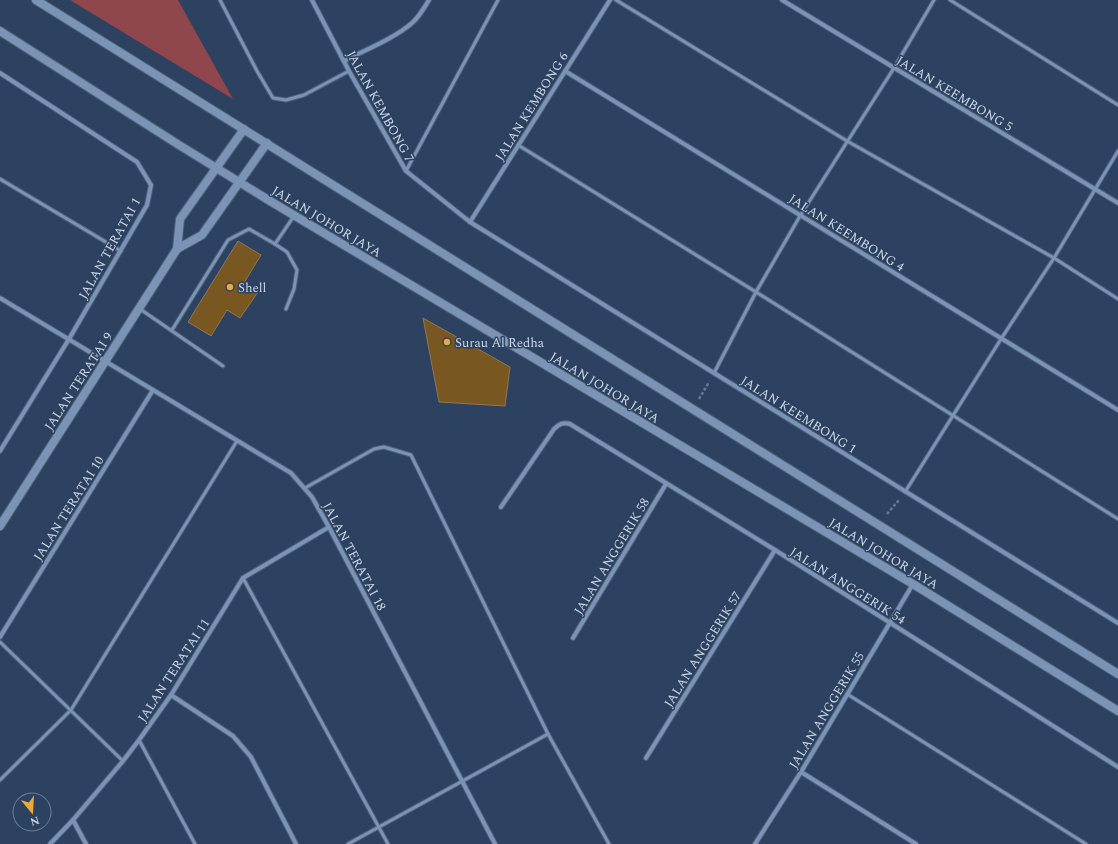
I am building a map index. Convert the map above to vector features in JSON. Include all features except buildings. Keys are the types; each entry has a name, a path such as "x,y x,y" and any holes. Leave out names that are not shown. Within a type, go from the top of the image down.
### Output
{"main road":[{"name":"JALAN JOHOR JAYA","path":"36,0 267,143 877,526 1118,674"},
{"name":"JALAN JOHOR JAYA","path":"0,31 294,216 913,584 1118,711"},
{"name":"JALAN TERATAI 9","path":"0,526 177,248 180,219 244,129"},
{"path":"177,248 202,235 267,143"}],"street":[{"name":"JALAN KEMBONG 7","path":"312,0 349,71 406,171 470,222"},
{"path":"344,61 389,38 412,23 429,0"},
{"name":"JALAN KEMBONG 6","path":"470,222 610,0"},
{"name":"JALAN KEEMBONG 5","path":"782,0 1118,203"},
{"name":"JALAN KEEMBONG 4","path":"565,71 1118,410"},
{"name":"JALAN TERATAI 1","path":"0,73 137,162 151,185 147,205 121,251 0,451"},
{"name":"JALAN KEEMBONG 1","path":"470,222 1118,624"},
{"name":"JALAN TERATAI 18","path":"0,298 290,474 305,488 312,497 329,527 495,844"},
{"name":"JALAN TERATAI 10","path":"0,637 153,390"},
{"name":"JALAN ANGGERIK 54","path":"501,507 557,425 566,423 577,428 775,550 1118,766"},
{"name":"JALAN ANGGERIK 58","path":"573,638 666,484"},
{"name":"JALAN TERATAI 11","path":"50,844 73,820 139,740 171,695 243,578 329,527"},
{"name":"JALAN ANGGERIK 57","path":"646,758 775,550"},
{"name":"JALAN ANGGERIK 55","path":"755,844 801,772 913,584"},
{"path":"171,695 233,736 247,752 296,844"},
{"path":"801,772 916,844"},
{"path":"73,820 86,844"}],"lane":[{"path":"220,0 272,98 286,100 304,95 349,71"},
{"path":"406,171 498,0"},
{"path":"616,0 847,141 1054,258 1118,298"},
{"path":"714,373 756,292 800,216 894,68 934,0"},
{"path":"950,0 1118,105"},
{"path":"518,145 1118,519"},
{"path":"905,492 1001,339 1054,258 1118,151"},
{"path":"0,179 121,251"},
{"path":"275,244 294,216"},
{"path":"172,330 228,240 249,229 287,252 296,270 294,290 286,309"},
{"path":"139,308 224,366"},
{"path":"0,780 71,710 237,441"},
{"path":"305,488 374,449 384,448 411,455 548,734 609,844"},
{"path":"243,578 388,844"},
{"path":"0,642 123,761"},
{"path":"847,694 1086,844"},
{"path":"348,844 548,734"},
{"path":"139,740 195,844"}],"path":[{"path":"692,410 714,373"},
{"path":"877,526 905,492"}],"shaded area":[{"path":"70,0 178,0 233,99"}],"place":[{"name":"Shell","path":"230,287"},
{"name":"Surau Al Redha","path":"447,342"}]}
